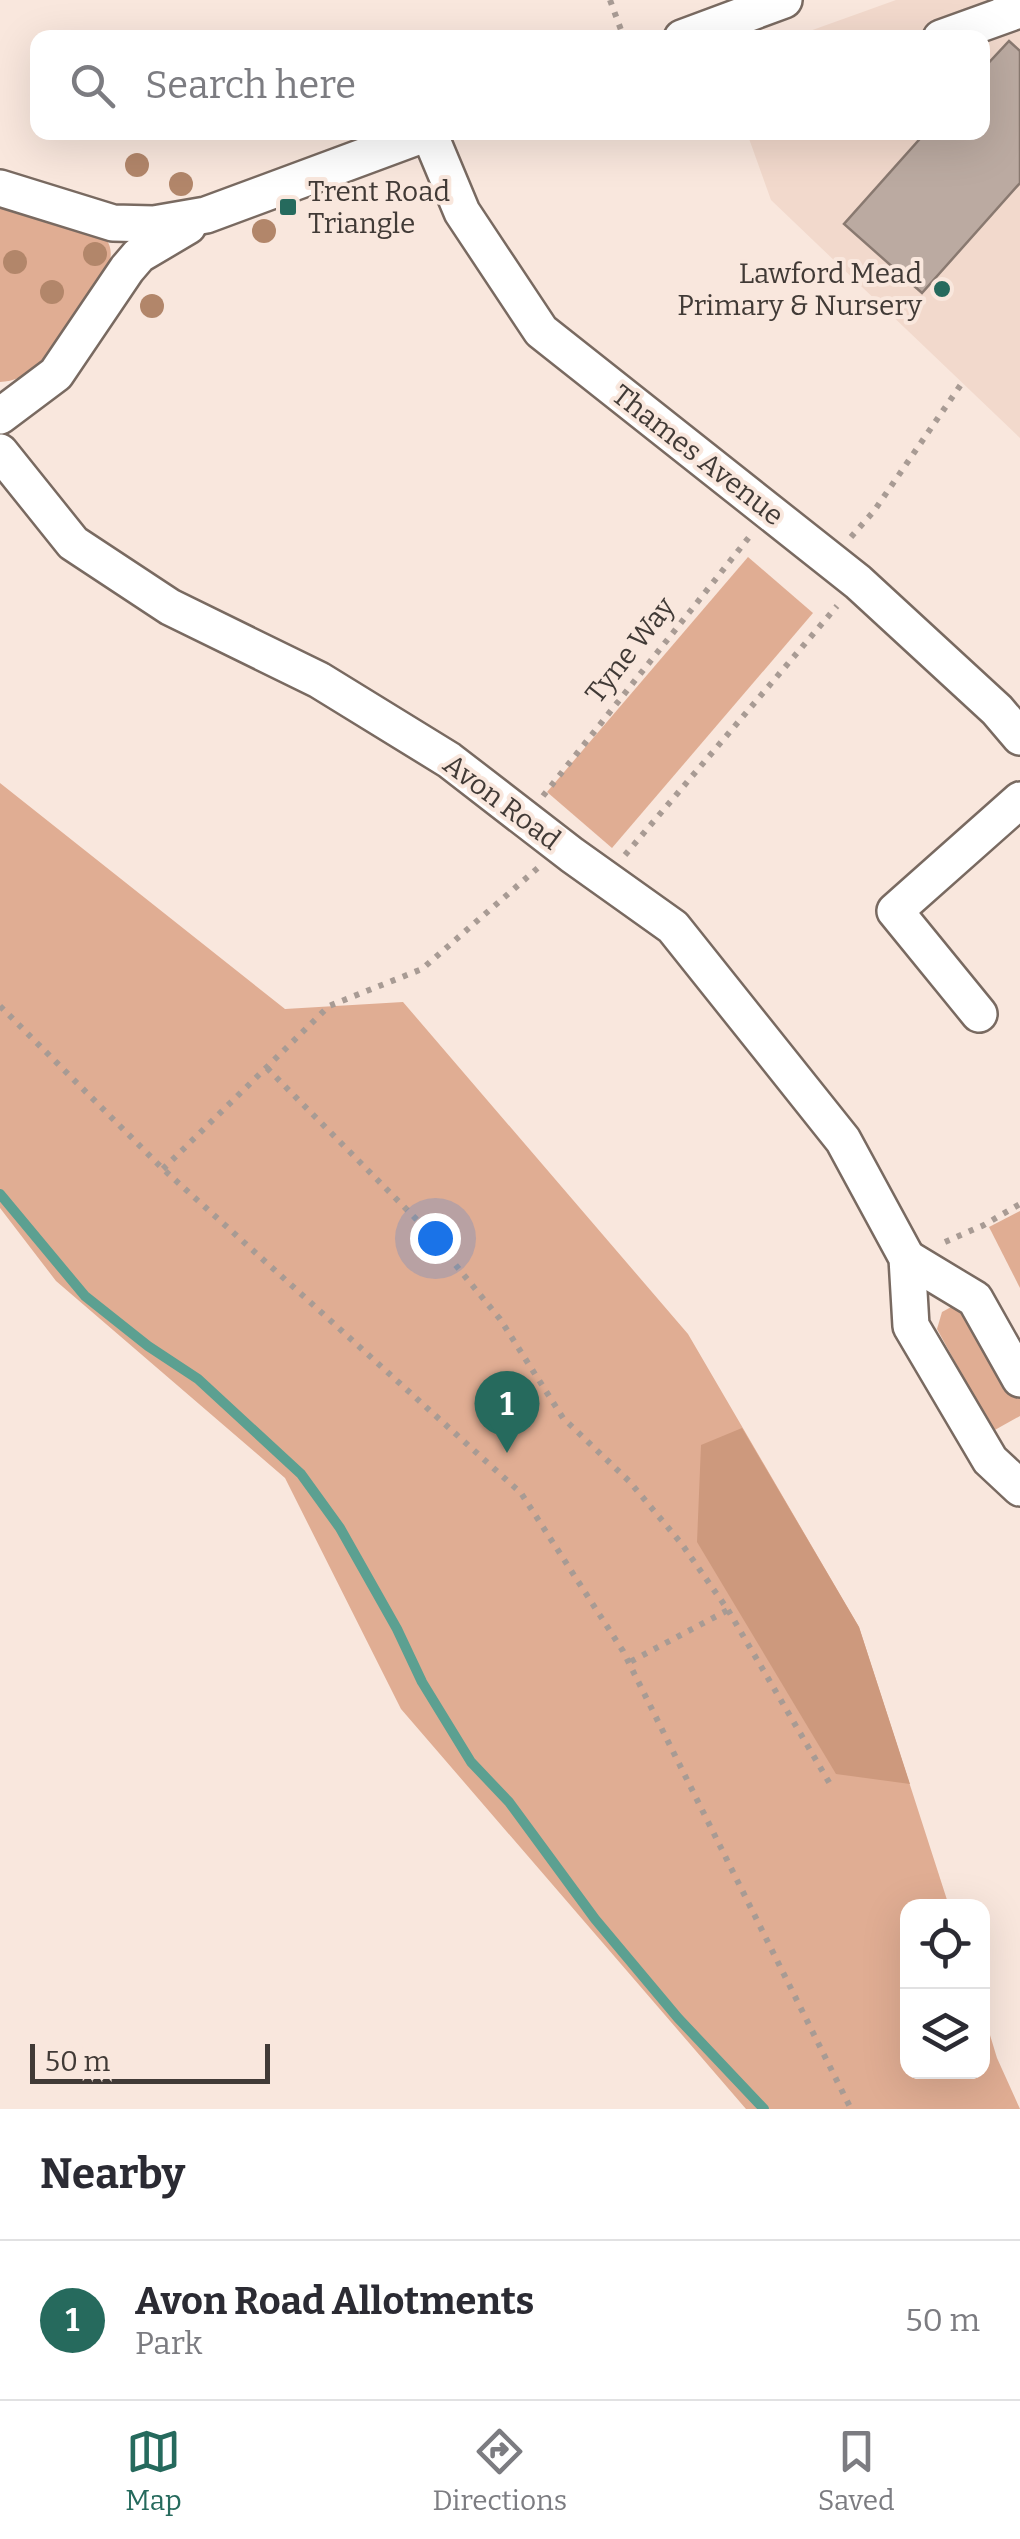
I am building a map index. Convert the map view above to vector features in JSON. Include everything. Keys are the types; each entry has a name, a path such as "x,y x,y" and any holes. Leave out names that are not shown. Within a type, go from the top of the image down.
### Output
{"street":[{"path":"703,30 784,0"},
{"path":"962,30 1016,10 1011,0"},
{"path":"0,416 56,374 127,268 140,255 206,215 411,140"},
{"name":"Thames Avenue","path":"433,140 462,212 541,331 844,571 997,710 1020,737"},
{"path":"0,188 133,226 206,215"},
{"name":"Avon Road","path":"0,452 73,543 170,607 319,680 449,760 673,926 843,1140 906,1258 911,1326 990,1460 1020,1488"},
{"path":"979,1014 895,911 1020,800"},
{"path":"906,1258 974,1299 1020,1379"}],"path":[{"path":"610,0 621,30"},
{"path":"606,876 844,571 874,510 962,383"},
{"name":"Tyne Way","path":"526,817 769,512"},
{"path":"163,1168 329,1006 422,969 562,847"},
{"path":"0,1006 163,1168 520,1493 628,1663 852,2109"},
{"path":"266,1068 426,1229 500,1319 564,1418 628,1481 681,1542 728,1610 830,1784"},
{"path":"906,1258 984,1226 1020,1204"},
{"path":"628,1663 728,1610"}],"shaded area":[{"name":"Lawford Mead Primary & Nursery","path":"896,0 1020,0 1020,438 771,200 750,140 990,140 990,30 812,30"},
{"path":"0,201 103,235 111,254 79,318 53,354 20,378 0,382"},
{"path":"748,557 813,613 612,848 547,792"},
{"path":"0,783 285,1009 403,1002 688,1334 859,1627 947,1899 900,1899 900,2079 990,2079 990,2035 1020,2109 746,2109 401,1709 285,1478 56,1281 0,1208"},
{"path":"1020,1211 1020,1288 989,1227"},
{"path":"953,1306 971,1313 1020,1399 1020,1416 993,1431 937,1329 942,1312"},
{"path":"742,1428 859,1627 910,1784 836,1774 697,1542 701,1445"}],"building":[{"path":"1009,41 1020,51 1020,183 922,293 844,224 919,140 990,140 990,61"}],"waterway":[{"path":"0,1194 85,1296 148,1346 198,1379 301,1474 340,1528 422,1682 471,1762 509,1802 595,1919 678,2018 764,2109"}],"place":[{"name":"Trent Road Triangle","path":"288,207"},
{"name":"Lawford Mead Primary & Nursery","path":"942,289"},
{"name":"Avon Road Allotments","path":"507,1453"}]}
